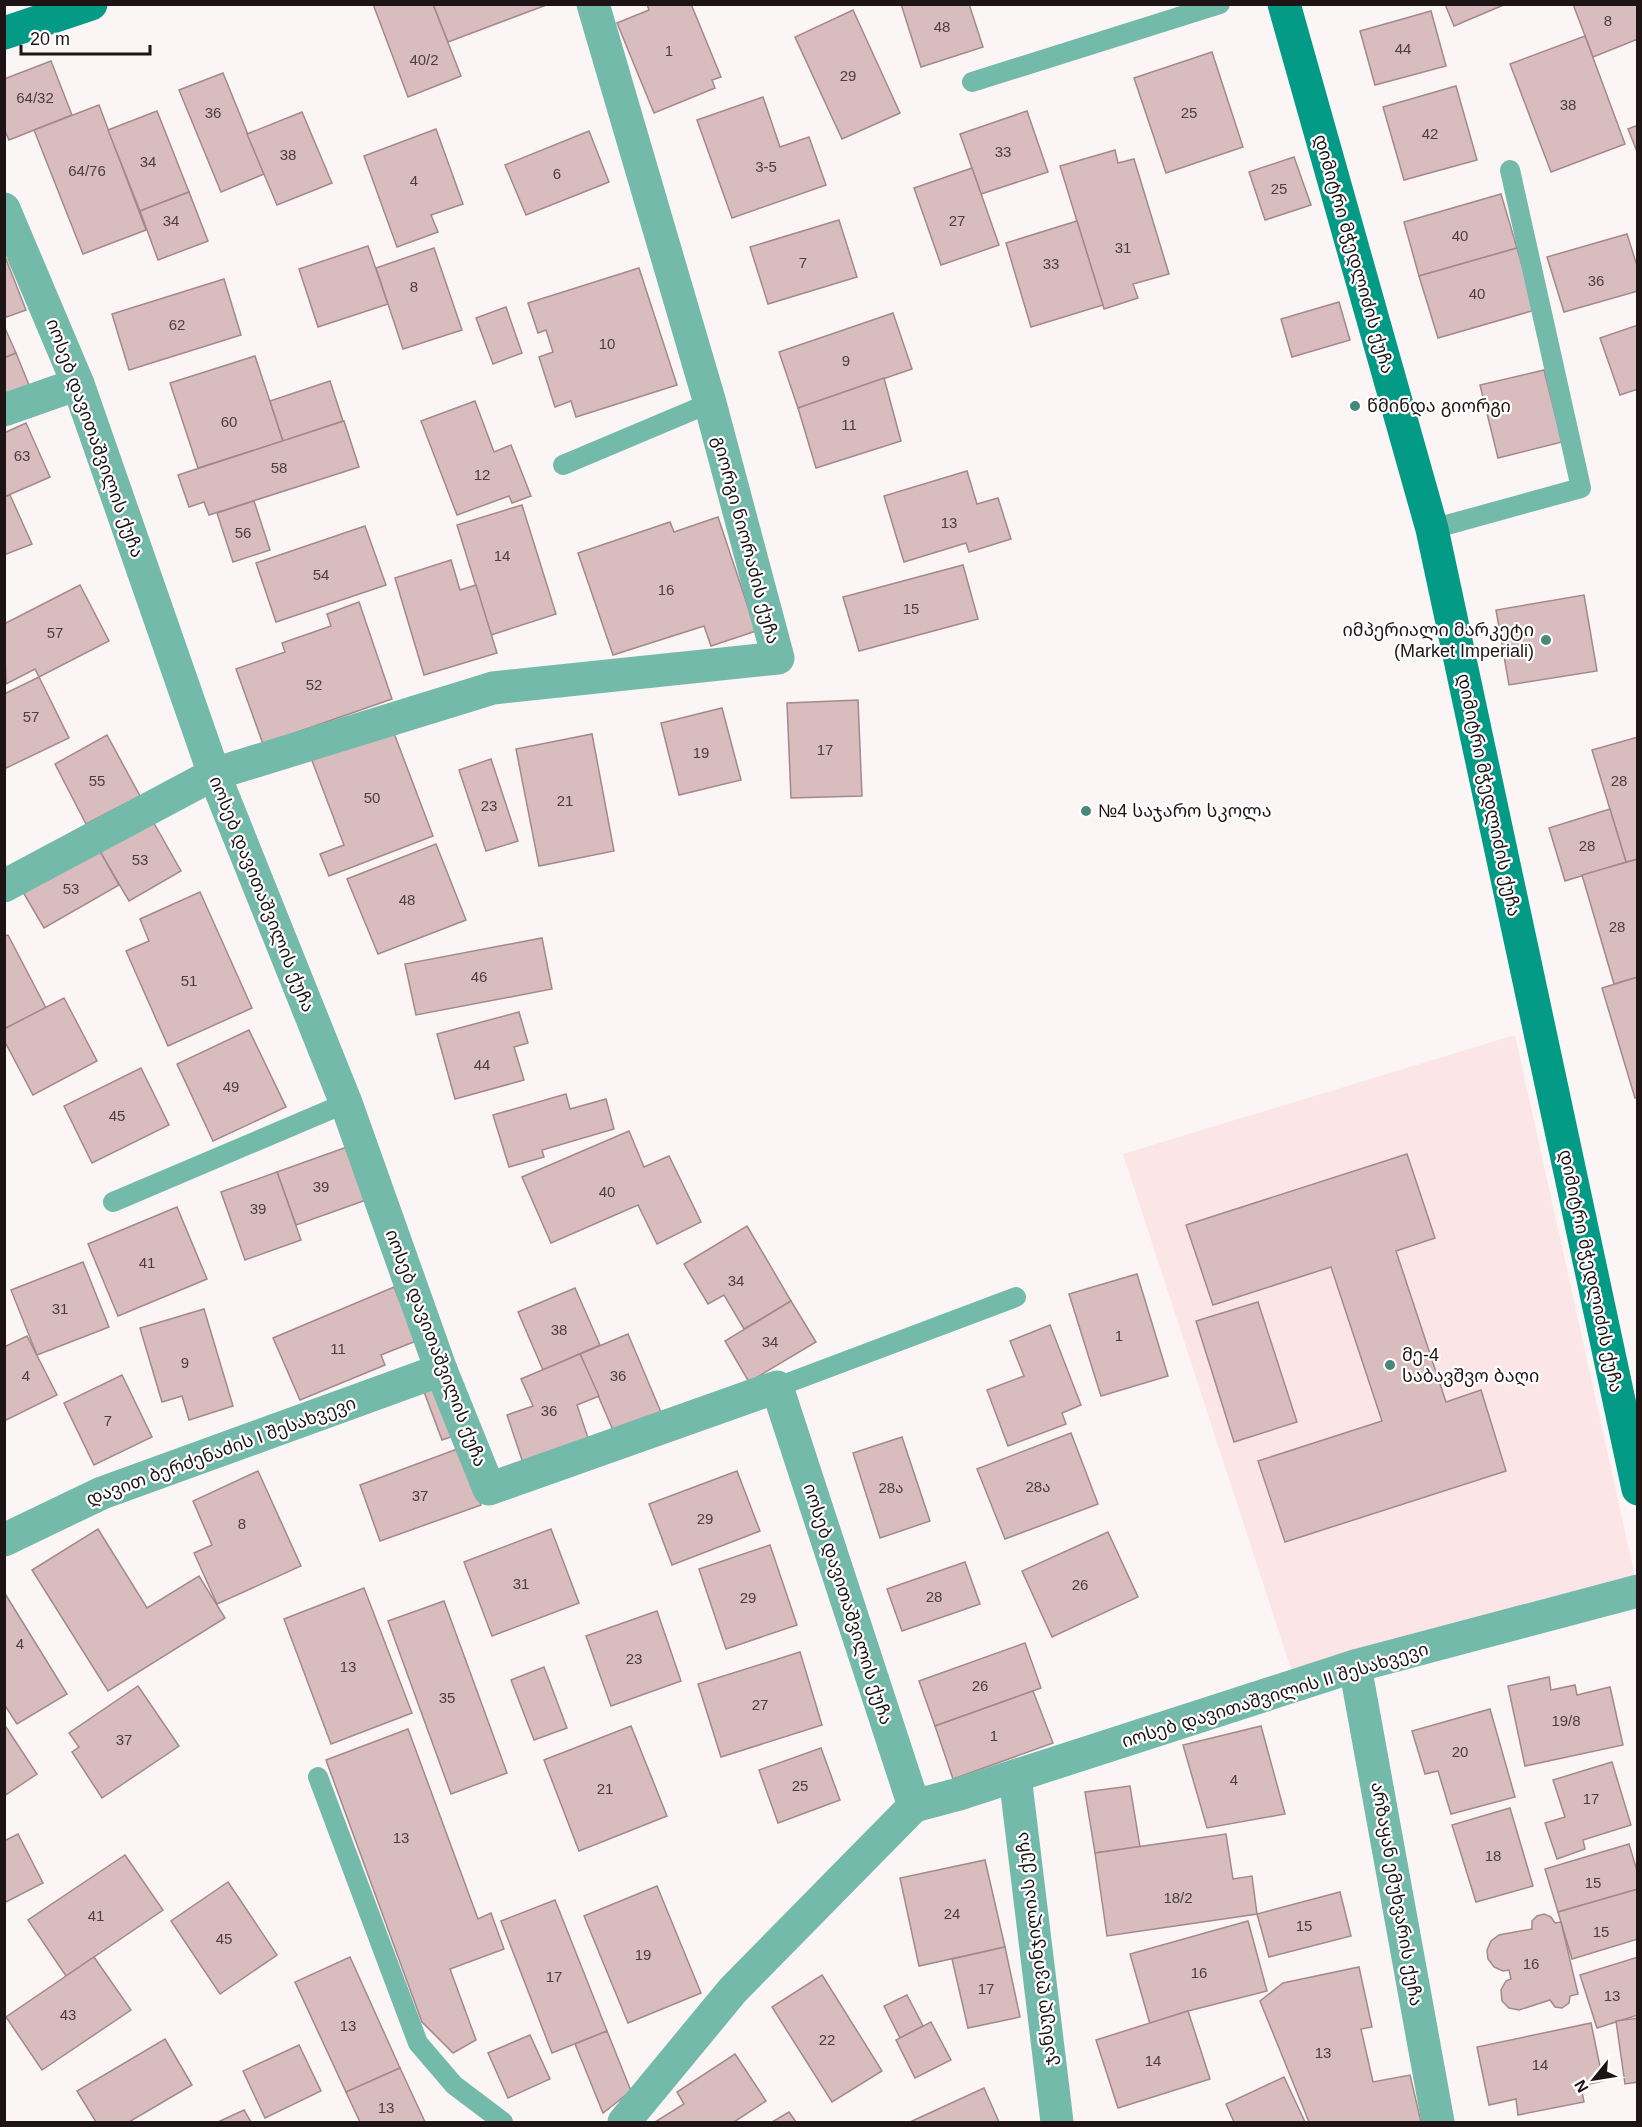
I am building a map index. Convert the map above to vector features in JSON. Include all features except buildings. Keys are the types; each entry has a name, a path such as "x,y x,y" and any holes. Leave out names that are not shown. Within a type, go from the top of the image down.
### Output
{"street":[{"path":"4,33 91,4"},
{"name":"გიორგი ნიორაძის ქუჩა","path":"214,774 493,688 778,658 710,403 593,4"},
{"name":"დიმიტრი მჭედლიძის ქუჩა","path":"1284,4 1432,529 1638,1489"},
{"name":"იოსებ დავითაშვილის ქუჩა","path":"4,209 78,384 214,774 346,1103 441,1370 489,1488 777,1387 914,1806"},
{"path":"4,410 78,384"},
{"path":"4,886 214,774"},
{"name":"დავით ბერძენაძის I შესახვევი","path":"4,1540 102,1492 441,1370"},
{"name":"იოსებ დავითაშვილის II შესახვევი","path":"914,1806 1016,1776 1355,1666 1638,1591"},
{"name":"არზაყან ემუხვარის ქუჩა","path":"1355,1666 1438,2122"},
{"name":"ჯანსუღ ღვინჯილიას ქუჩა","path":"1016,1776 1057,2122"},
{"path":"624,2122 733,1990 914,1806"}],"lane":[{"path":"972,82 1220,4"},
{"path":"1432,529 1581,488 1510,170"},
{"path":"563,465 710,403"},
{"path":"113,1202 346,1103"},
{"path":"777,1387 1016,1298"},
{"path":"318,1777 417,2043 454,2085 503,2122"}],"shaded area":[{"name":"მე-4 საბავშვო ბაღი","path":"1515,1035 1635,1577 1293,1675 1123,1154"}],"place":[{"name":"წმინდა გიორგი","path":"1355,406"},
{"name":"იმპერიალი მარკეტი (Market Imperiali)","path":"1546,640"},
{"name":"№4 საჯარო სკოლა","path":"1086,811"},
{"name":"მე-4 საბავშვო ბაღი","path":"1390,1365"}]}
